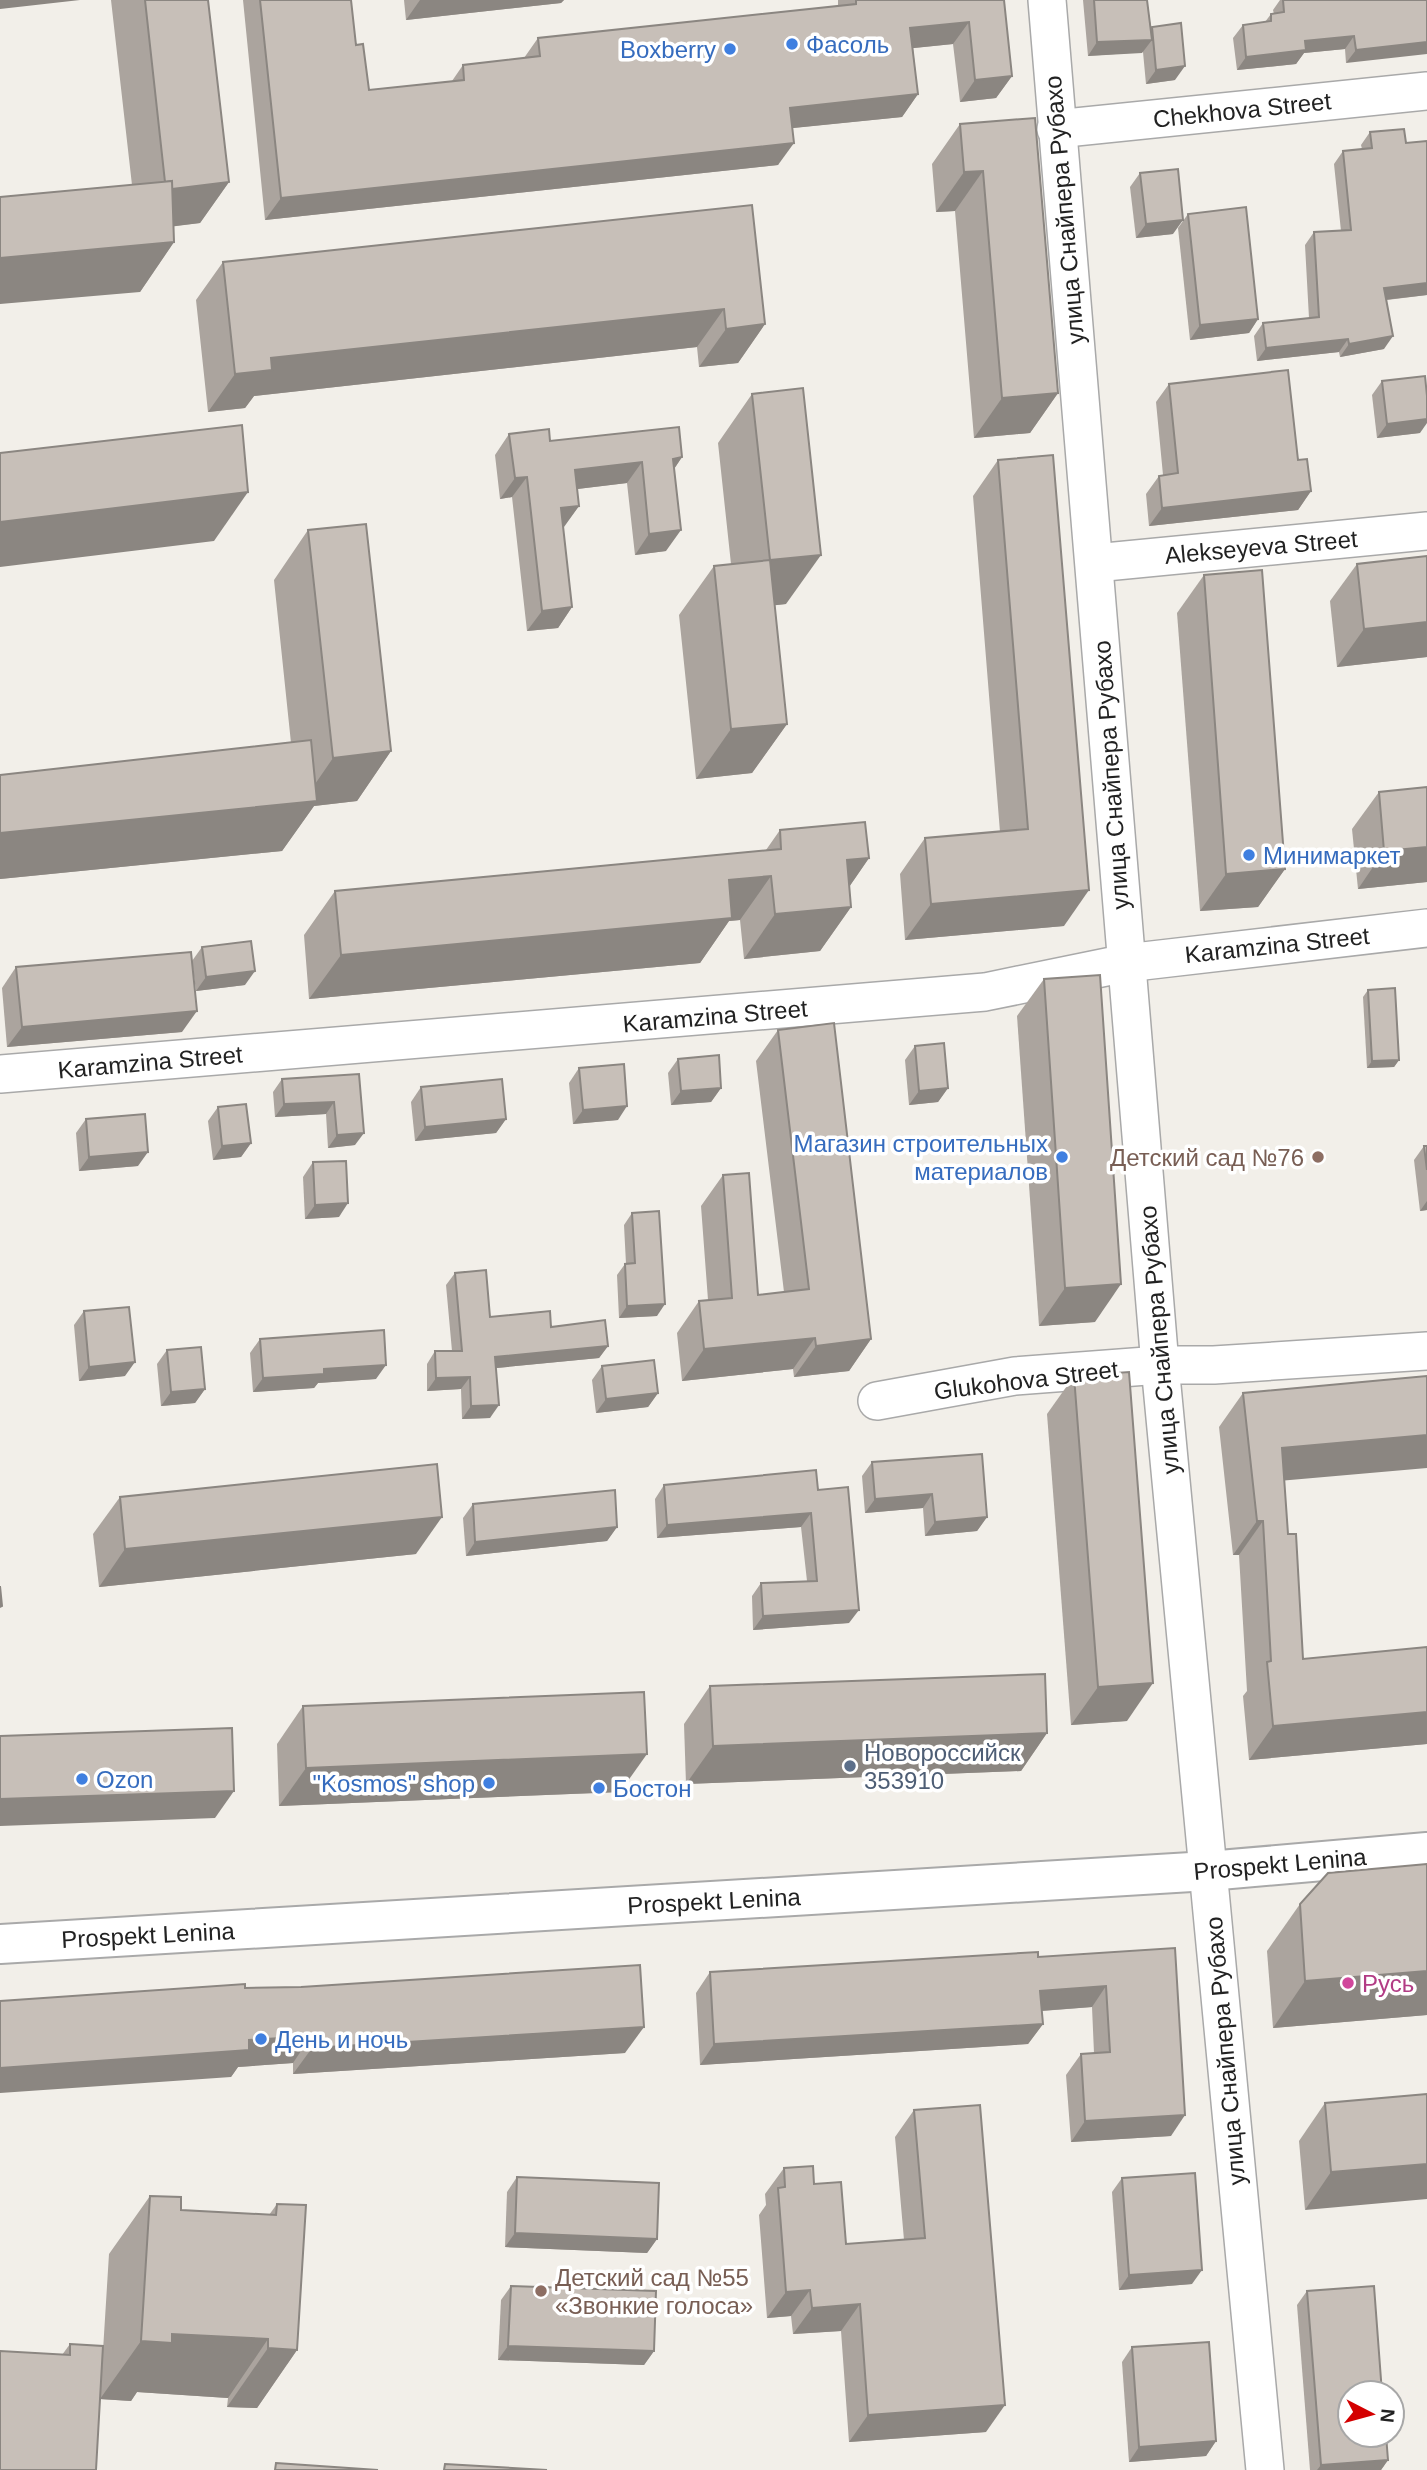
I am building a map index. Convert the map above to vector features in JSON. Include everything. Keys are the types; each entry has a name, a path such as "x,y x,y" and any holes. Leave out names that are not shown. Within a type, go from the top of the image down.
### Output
{"street":[{"name":"улица Снайпера Рубахо","path":"1047,0 1160,1365 1265,2470"},
{"name":"Chekhova Street","path":"1056,128 1427,90"},
{"name":"Alekseyeva Street","path":"1095,563 1427,531"},
{"name":"Karamzina Street","path":"0,1074 985,992 1126,963 1427,928"},
{"name":"Glukohova Street","path":"877,1401 1015,1376 1160,1365 1214,1365 1427,1351"},
{"name":"Prospekt Lenina","path":"0,1944 1208,1871 1427,1852"}],"building":[{"path":"145,0 208,0 229,182 172,189 172,181 165,182"},
{"path":"260,0 351,0 356,45 363,44 369,90 464,80 463,65 540,56 538,38 856,4 856,0 1004,0 1012,76 975,80 969,22 910,28 918,94 790,108 794,143 281,198"},
{"path":"1094,0 1147,0 1152,40 1097,42"},
{"path":"1283,0 1427,0 1427,42 1356,50 1354,36 1305,41 1306,50 1246,57 1243,25 1271,21 1271,14 1284,12"},
{"path":"1181,23 1185,66 1156,70 1152,27"},
{"path":"1035,118 1058,393 1002,398 983,171 964,172 960,124"},
{"path":"1404,129 1406,143 1427,141 1427,283 1384,288 1393,336 1349,344 1348,339 1266,348 1263,323 1319,317 1314,232 1351,230 1343,151 1372,148 1370,132"},
{"path":"1178,169 1183,220 1146,224 1140,173"},
{"path":"172,181 174,242 0,258 0,197"},
{"path":"752,205 765,324 726,329 724,309 271,358 272,370 235,374 223,262"},
{"path":"1246,207 1258,319 1200,325 1188,214"},
{"path":"1288,370 1298,460 1307,459 1311,491 1162,508 1159,476 1178,473 1169,384"},
{"path":"1425,376 1427,419 1387,424 1382,381"},
{"path":"803,388 821,555 770,560 752,394"},
{"path":"242,425 248,492 0,522 0,453"},
{"path":"679,427 682,457 673,459 681,530 649,534 642,462 575,470 579,506 561,508 572,607 542,611 527,477 515,478 509,434 549,429 550,441"},
{"path":"1053,455 1089,890 931,904 925,838 1028,829 998,460"},
{"path":"366,524 391,751 333,758 308,530"},
{"path":"1427,556 1427,622 1364,629 1357,564"},
{"path":"770,560 787,724 731,729 714,566"},
{"path":"1262,570 1285,869 1226,874 1204,575"},
{"path":"311,740 317,801 0,833 0,775"},
{"path":"1427,787 1427,847 1384,851 1379,792"},
{"path":"865,822 869,858 847,860 851,907 775,914 771,876 729,880 732,918 341,955 335,891 781,849 780,830"},
{"path":"251,941 255,971 206,977 202,947"},
{"path":"191,952 197,1011 22,1027 16,967"},
{"path":"1100,975 1121,1284 1065,1288 1044,979"},
{"path":"1395,988 1399,1060 1372,1061 1368,990"},
{"path":"834,1023 871,1339 816,1346 815,1338 704,1349 699,1301 732,1298 723,1175 749,1173 758,1295 809,1289 778,1030"},
{"path":"944,1043 948,1088 919,1091 915,1046"},
{"path":"719,1055 721,1088 681,1091 678,1059"},
{"path":"624,1064 627,1106 583,1110 579,1068"},
{"path":"359,1074 364,1133 337,1135 334,1102 284,1104 282,1079"},
{"path":"502,1079 506,1119 425,1127 421,1087"},
{"path":"246,1104 251,1143 222,1146 218,1107"},
{"path":"145,1114 148,1152 89,1157 86,1119"},
{"path":"1424,1146 1427,1146 1427,1170"},
{"path":"346,1161 348,1203 315,1205 313,1162"},
{"path":"659,1211 665,1304 627,1306 625,1264 635,1263 632,1213"},
{"path":"486,1270 490,1317 550,1311 551,1327 605,1320 608,1346 495,1357 499,1405 471,1406 470,1377 436,1378 435,1351 462,1351 455,1273"},
{"path":"129,1307 135,1362 89,1367 84,1311"},
{"path":"384,1330 386,1365 324,1369 324,1374 263,1378 260,1339"},
{"path":"201,1347 205,1389 171,1392 167,1350"},
{"path":"654,1360 658,1393 606,1399 602,1366"},
{"path":"1129,1372 1153,1683 1098,1687 1074,1376"},
{"path":"1427,1376 1427,1435 1282,1448 1288,1534 1296,1534 1303,1659 1427,1647 1427,1712 1273,1726 1267,1662 1271,1661 1263,1521 1257,1521 1243,1393"},
{"path":"982,1454 987,1517 935,1522 932,1494 875,1499 872,1462"},
{"path":"437,1464 442,1517 125,1549 120,1497"},
{"path":"816,1470 818,1490 848,1487 859,1610 763,1616 761,1583 817,1581 811,1513 667,1525 664,1485"},
{"path":"615,1490 617,1527 475,1542 473,1504"},
{"path":"1045,1674 1047,1733 713,1746 710,1686"},
{"path":"644,1692 647,1754 306,1768 303,1706"},
{"path":"232,1728 234,1791 0,1799 0,1736"},
{"path":"1427,1864 1427,1971 1305,1981 1300,1904 1328,1873"},
{"path":"1175,1948 1185,2115 1085,2121 1081,2054 1110,2052 1106,1986 1040,1991 1043,2024 714,2044 710,1972 1038,1952 1038,1957"},
{"path":"640,1965 644,2027 312,2048 311,2036 249,2040 249,2050 0,2068 0,2001 245,1984 245,1988 301,1987"},
{"path":"1427,2094 1427,2164 1331,2172 1325,2103"},
{"path":"980,2105 1005,2405 868,2415 860,2304 812,2308 810,2290 786,2292 778,2188 785,2187 784,2168 813,2166 814,2184 841,2182 846,2244 925,2238 914,2110"},
{"path":"1195,2173 1202,2270 1129,2275 1122,2178"},
{"path":"517,2177 659,2183 657,2239 515,2233"},
{"path":"150,2196 181,2197 181,2210 276,2215 277,2204 306,2205 297,2350 268,2348 268,2339 172,2334 172,2343 141,2341"},
{"path":"511,2286 656,2291 654,2351 508,2346"},
{"path":"1374,2286 1381,2379 1336,2379 1336,2449 1387,2449 1388,2460 1321,2465 1307,2291"},
{"path":"1209,2342 1216,2441 1139,2447 1132,2347"},
{"path":"70,2344 103,2346 96,2470 0,2470 0,2351 70,2355"},
{"path":"276,2463 378,2470 275,2470"},
{"path":"445,2464 547,2470 444,2470"}],"place":[{"name":"Фасоль","path":"792,44"},
{"name":"Boxberry","path":"730,49"},
{"name":"Минимаркет","path":"1249,855"},
{"name":"Магазин строительных материалов","path":"1062,1157"},
{"name":"Детский сад №76","path":"1318,1157"},
{"name":"Новороссийск 353910","path":"850,1766"},
{"name":"Ozon","path":"82,1779"},
{"name":"\"Kosmos\" shop","path":"489,1783"},
{"name":"Бостон","path":"599,1788"},
{"name":"Русь","path":"1348,1983"},
{"name":"День и ночь","path":"261,2039"},
{"name":"Детский сад №55 «Звонкие голоса»","path":"541,2291"}]}
